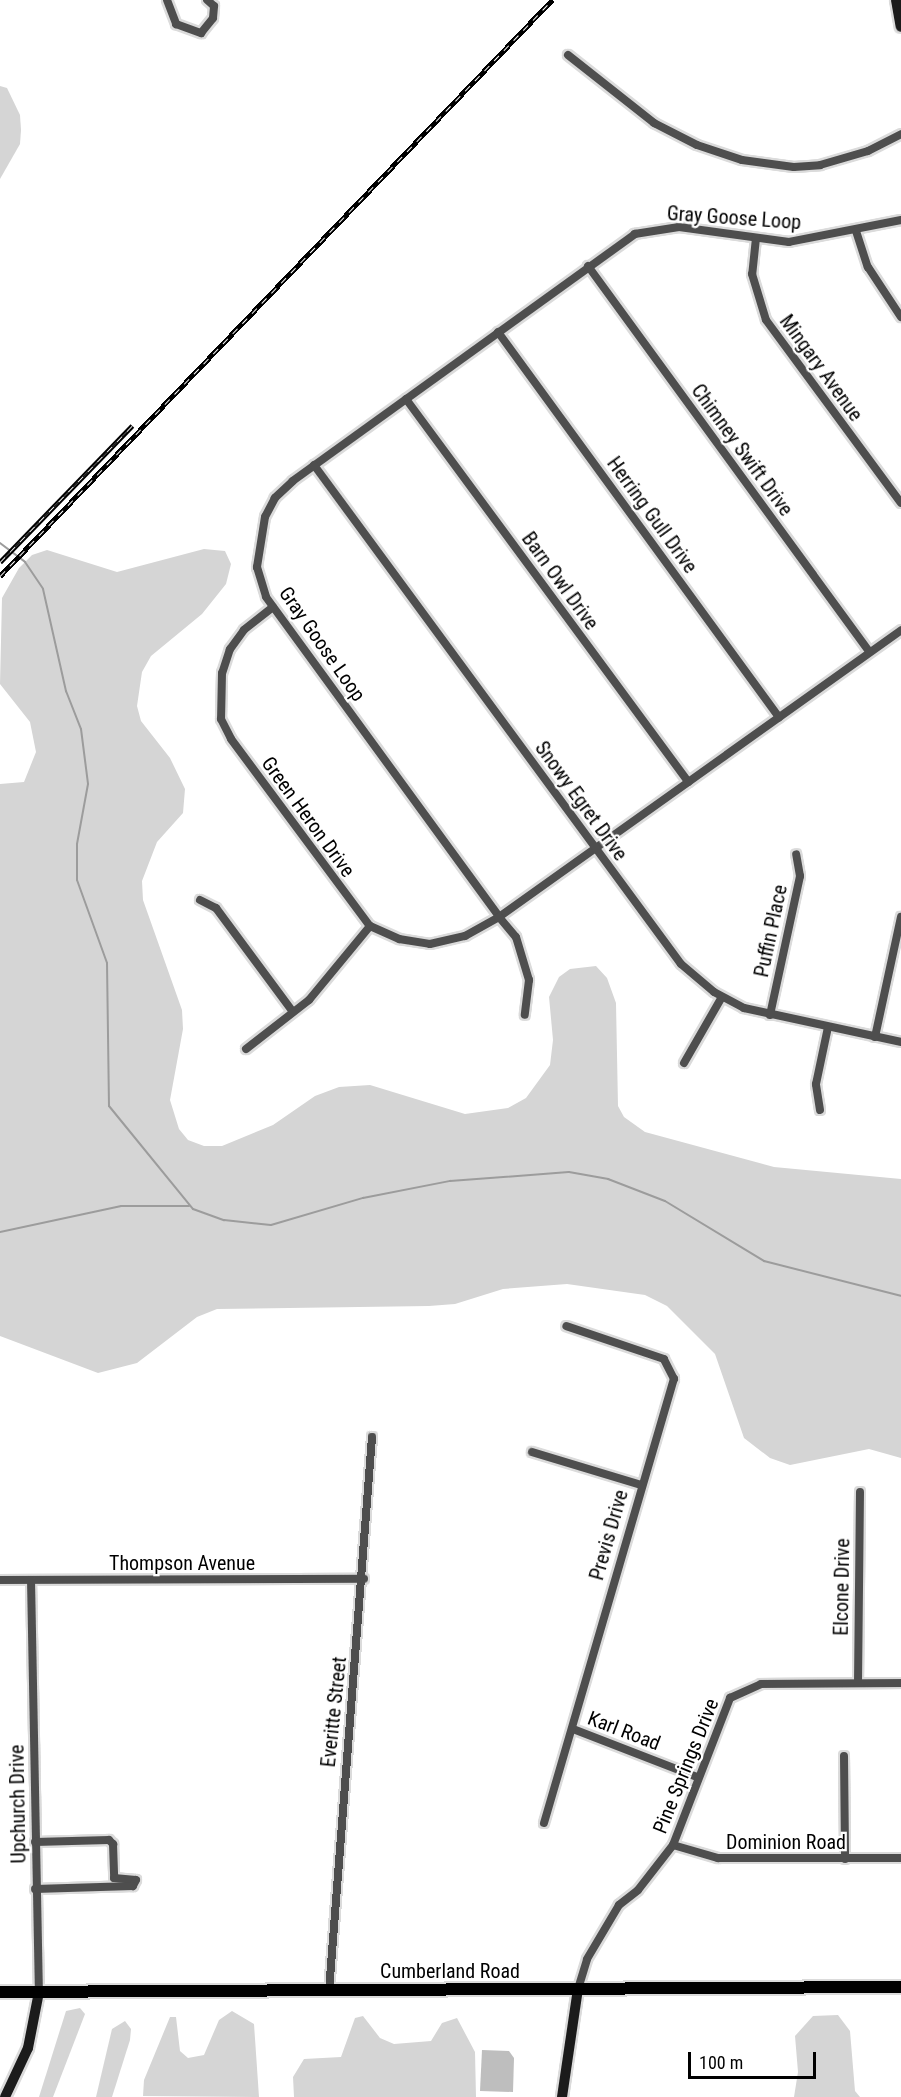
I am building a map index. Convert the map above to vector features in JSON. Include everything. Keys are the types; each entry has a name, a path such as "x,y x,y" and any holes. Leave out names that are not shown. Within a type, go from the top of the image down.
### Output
{"main road":[{"name":"Cumberland Road","path":"0,1992 901,1987"}],"street":[{"path":"167,0 176,24 201,33 213,18 214,6 207,0"},
{"path":"896,0 901,27"},
{"path":"568,55 654,123 697,145 742,160 794,167 820,165 867,151 901,134"},
{"name":"Gray Goose Loop","path":"525,1016 530,980 516,937 499,917 273,607 256,567 265,517 275,498 314,465 635,234 654,228 700,228 789,242 856,231 901,220"},
{"path":"856,231 868,267 901,317"},
{"name":"Mingary Avenue","path":"756,238 752,274 766,320 901,503"},
{"name":"Chimney Swift Drive","path":"588,266 869,652"},
{"name":"Herring Gull Drive","path":"498,332 779,717"},
{"name":"Barn Owl Drive","path":"406,399 688,782"},
{"name":"Snowy Egret Drive","path":"314,465 681,964 722,997 770,1015 901,1042"},
{"name":"Green Heron Drive","path":"273,607 230,649 219,698 222,719 231,739 370,926 399,939 430,944 465,936 499,917"},
{"path":"499,917 901,630"},
{"name":"Puffin Place","path":"770,1015 800,876 796,854"},
{"path":"200,900 216,908 293,1012"},
{"path":"875,1036 901,916"},
{"path":"246,1049 323,986 370,926"},
{"path":"684,1063 722,997"},
{"path":"820,1110 816,1084 828,1027"},
{"name":"Previs Drive","path":"544,1822 573,1729 641,1485 674,1379 672,1368 664,1359 566,1326"},
{"name":"Everitte Street","path":"328,1991 364,1579 372,1437"},
{"path":"532,1452 641,1485"},
{"name":"Elcone Drive","path":"858,1683 860,1492"},
{"name":"Thompson Avenue","path":"0,1580 364,1579"},
{"name":"Upchurch Drive","path":"31,1580 35,1889 39,1992"},
{"name":"Pine Springs Drive","path":"578,1989 587,1959 619,1905 638,1890 673,1845 724,1706 737,1692 761,1684 901,1683"},
{"name":"Karl Road","path":"573,1729 697,1777"},
{"path":"844,1756 845,1858"},
{"path":"35,1842 109,1840 113,1844 114,1878 136,1880 133,1886 35,1889"},
{"name":"Dominion Road","path":"673,1845 718,1858 901,1858"},
{"path":"562,2097 578,1989"},
{"path":"5,2097 28,2048 39,1992"}],"shaded area":[{"path":"0,86 7,88 20,115 21,130 20,144 0,179"},
{"path":"204,549 225,551 231,564 226,584 202,614 151,656 142,672 137,706 141,721 170,758 185,789 183,813 157,842 142,881 143,900 182,1010 183,1029 170,1100 179,1129 188,1140 204,1146 222,1146 273,1125 315,1096 339,1087 370,1085 465,1114 508,1108 526,1098 550,1065 553,1040 549,997 559,977 570,969 596,966 607,978 616,1003 618,1106 624,1117 645,1132 774,1167 901,1179 901,1458 869,1449 790,1465 770,1458 744,1438 715,1354 667,1306 645,1295 567,1284 503,1289 455,1304 429,1306 217,1309 197,1317 137,1363 98,1373 0,1336 0,784 24,782 36,752 30,722 0,684 2,598 19,568 32,555 47,550 117,572"},
{"path":"80,2008 85,2014 53,2097 39,2097 66,2011"},
{"path":"232,2011 254,2024 259,2097 143,2096 144,2080 170,2017 176,2017 180,2051 188,2058 204,2055 219,2020"},
{"path":"838,2015 850,2031 855,2091 860,2097 794,2097 798,2072 795,2036 813,2016"},
{"path":"363,2016 380,2038 394,2044 431,2041 442,2023 457,2018 475,2052 476,2097 294,2097 293,2077 304,2059 341,2057 355,2018"},
{"path":"125,2021 131,2029 130,2040 112,2097 96,2097 112,2029"}],"building":[{"path":"482,2050 509,2051 514,2058 513,2092 480,2091"}],"waterway":[{"path":"0,543 25,562 43,589 66,691 81,729 88,784 77,844 77,880 107,963 109,1106 193,1209 224,1220 271,1225 363,1198 450,1181 569,1172 608,1179 665,1201 764,1261 901,1296"},
{"path":"0,1232 121,1206 189,1206"}],"railway":[{"path":"0,576 552,0"},
{"path":"0,562 132,426"}]}
